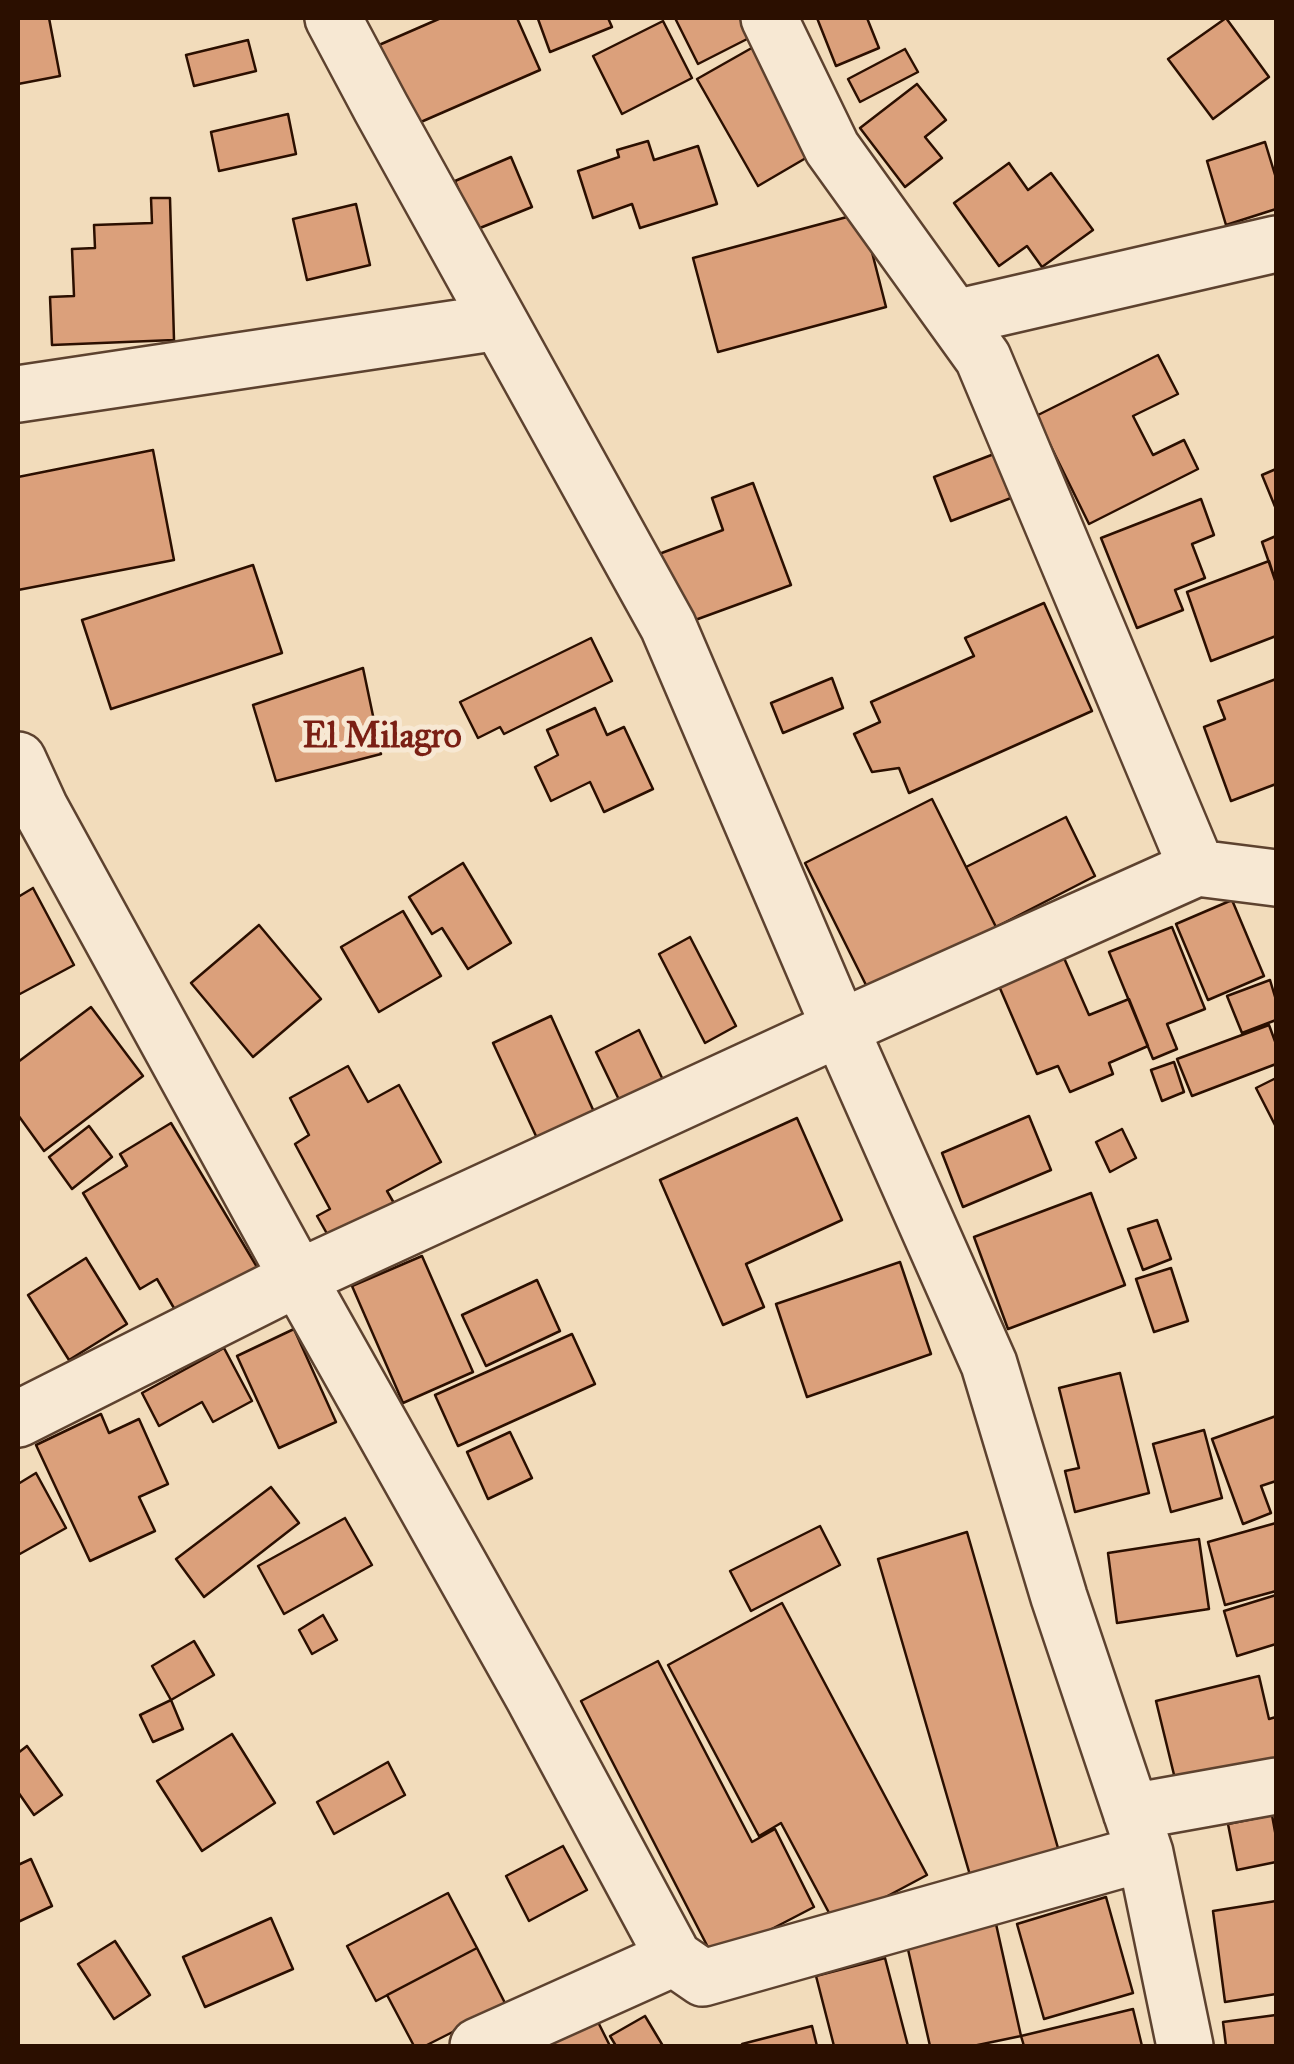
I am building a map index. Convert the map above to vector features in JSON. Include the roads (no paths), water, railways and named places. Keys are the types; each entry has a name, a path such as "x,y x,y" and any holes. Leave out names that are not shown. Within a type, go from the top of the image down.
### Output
{"street":[{"path":"333,18 668,626 989,1364 1138,1833 1185,2046"},
{"path":"769,18 832,148 984,358 1197,868"},
{"path":"955,318 1276,244"},
{"path":"18,394 500,322"},
{"path":"18,760 40,808 533,1696 674,1958 703,1978 1276,1786"},
{"path":"18,1419 298,1278 1197,868 1276,878"},
{"path":"478,2046 674,1958"}],"district":[{"name":"El Milagro","path":"382,738"}]}
